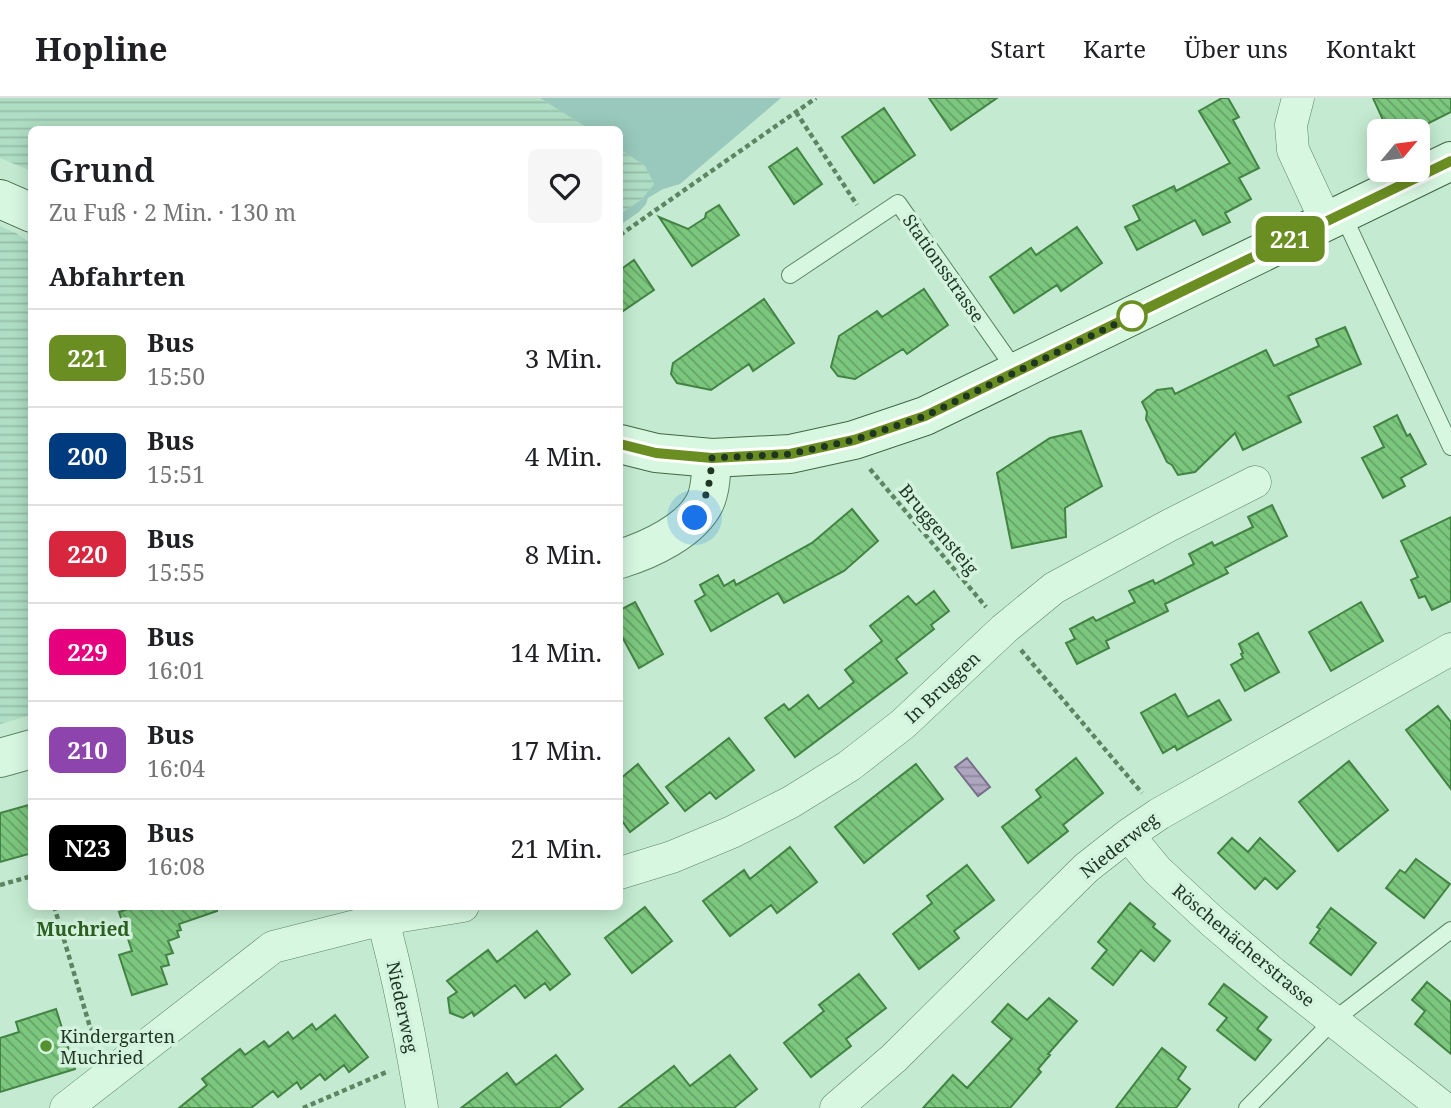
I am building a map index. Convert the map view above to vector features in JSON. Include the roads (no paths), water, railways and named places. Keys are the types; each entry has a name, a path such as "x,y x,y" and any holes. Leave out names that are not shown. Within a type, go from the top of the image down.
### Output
{"main road":[{"path":"623,445 656,453 712,458 790,454 854,440 925,416 1451,161"},
{"path":"0,199 28,211"},
{"path":"623,558 649,548 678,532 695,518 705,500 712,458"},
{"path":"0,758 28,750"}],"street":[{"path":"1298,98 1291,125 1293,150 1334,217"},
{"name":"In Bruggen","path":"623,872 672,857 720,837 791,802 849,766 903,724 1004,629 1054,588 1255,482"},
{"name":"Niederweg","path":"836,1108 894,1058 1086,868 1128,835 1171,807 1451,649"},
{"name":"Röschenächerstrasse","path":"1128,835 1157,870 1205,915 1273,973 1444,1108"},
{"path":"66,1108 273,947 381,913 416,910"},
{"name":"Niederweg","path":"381,913 394,964 422,1108"}],"lane":[{"name":"Stationsstrasse","path":"790,275 898,203 1015,372"},
{"path":"1334,217 1451,447"},
{"path":"1247,1108 1334,1020 1451,930"}],"place":[{"name":"Kindergarten Muchried","path":"46,1046"}],"district":[{"name":"Muchried","path":"83,929"}]}
